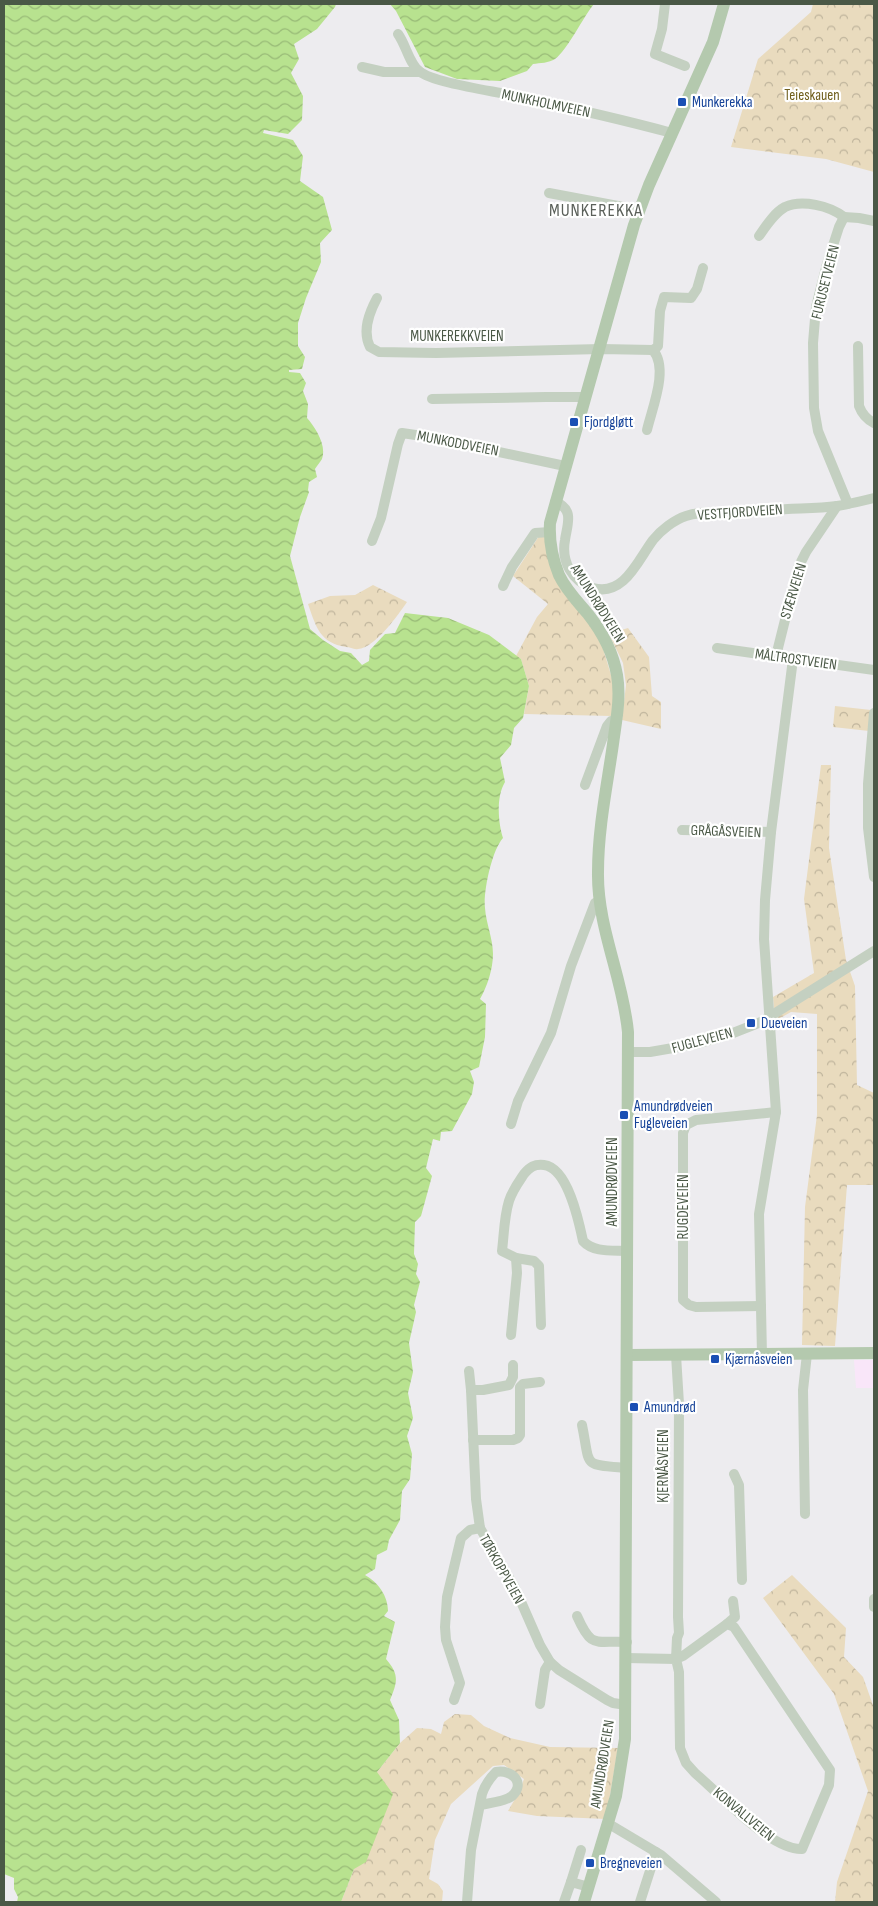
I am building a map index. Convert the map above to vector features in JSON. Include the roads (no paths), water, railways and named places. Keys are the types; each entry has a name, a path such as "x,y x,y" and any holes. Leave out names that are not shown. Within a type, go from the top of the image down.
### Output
{"main road":[{"path":"555,502 624,255 639,210 712,42 724,4"},
{"name":"AMUNDRØDVEIEN","path":"555,502 550,532 552,555 568,589 601,632 611,652 618,678 619,694 616,721 598,854 603,921 624,1003 628,1052 627,1642 625,1739 609,1824 584,1902"},
{"path":"627,1355 874,1354"}],"street":[{"path":"666,4 655,54 685,66"},
{"path":"398,34 404,42 414,65 420,72"},
{"name":"MUNKHOLMVEIEN","path":"362,67 384,72 420,72 449,82 555,104 672,133"},
{"path":"549,193 639,210"},
{"path":"759,236 778,212 794,204 823,207 838,212 844,217 874,221"},
{"name":"FURUSETVEIEN","path":"844,217 827,264 816,307 813,343 814,408 818,431 848,504"},
{"path":"647,430 658,387 658,357 653,350 658,346 660,311 664,297 691,298 697,289 703,268"},
{"name":"MUNKEREKKVEIEN","path":"377,298 369,316 366,335 369,345 376,351 463,353 598,349 653,350"},
{"path":"858,346 859,406 868,420 874,423"},
{"path":"432,400 584,397"},
{"name":"MUNKODDVEIEN","path":"372,541 380,518 402,433 565,466"},
{"name":"VESTFJORDVEIEN","path":"555,502 568,512 569,523 564,546 570,571 577,580 585,585 599,589 620,584 630,574 660,532 686,516 704,512 737,513 836,506 874,498"},
{"name":"STÆRVEIEN","path":"776,656 798,568 806,552 836,506"},
{"path":"502,586 536,533 550,532"},
{"name":"MÅLTROSTVEIEN","path":"717,648 874,670"},
{"path":"762,1355 759,1214 776,1112 764,913 770,832 793,659"},
{"path":"874,713 869,767 868,832 874,877"},
{"path":"585,785 607,726 611,721 616,721"},
{"name":"GRÅGÅSVEIEN","path":"682,830 770,832"},
{"path":"511,1124 518,1101 551,1033 571,966 595,903 600,900"},
{"name":"FUGLEVEIEN","path":"628,1052 650,1052 696,1044 728,1035 770,1017 874,951"},
{"name":"RUGDEVEIEN","path":"761,1306 696,1307 689,1305 683,1300 683,1133 686,1126 696,1120 776,1112"},
{"path":"541,1325 539,1266 534,1261 516,1258 502,1251 507,1208 516,1186 529,1168 536,1165 548,1166 560,1177 574,1204 583,1241 588,1246 599,1250 628,1250"},
{"path":"511,1335 517,1273 516,1258"},
{"path":"805,1514 803,1390 807,1354"},
{"name":"KJERNÅSVEIEN","path":"676,1356 679,1404 679,1517"},
{"path":"471,1390 484,1390 509,1385 513,1377 513,1365"},
{"name":"TØRKOPPVEIEN","path":"469,1371 476,1498 480,1528 515,1588 540,1645 550,1662 559,1670 607,1700 613,1703 626,1704"},
{"path":"473,1440 513,1440 518,1438 520,1435 520,1387 523,1384 540,1382"},
{"path":"582,1425 586,1451 591,1462 599,1466 627,1468"},
{"path":"734,1474 739,1485 742,1580"},
{"name":"KONVALLVEIEN","path":"679,1517 679,1633 676,1659 679,1672 679,1741 681,1753 686,1763 695,1773 767,1836 785,1845 802,1849 829,1785 830,1770 739,1633 734,1627 727,1624"},
{"path":"454,1700 460,1683 446,1640 447,1597 461,1538 470,1530 480,1528"},
{"path":"874,1599 874,1607"},
{"path":"626,1658 676,1659 683,1656 735,1617 733,1601"},
{"path":"577,1616 586,1634 593,1641 599,1643 627,1642"},
{"path":"540,1704 545,1670 550,1662"},
{"path":"467,1902 471,1850 480,1805"},
{"path":"609,1824 656,1852 716,1902"},
{"path":"564,1902 580,1850"},
{"path":"640,1902 656,1852"},
{"path":"570,1882 589,1887"}],"water":[{"path":"4,4 336,4 317,29 294,44 299,59 291,73 303,96 302,120 288,134 264,130 263,133 293,140 303,156 300,181 323,197 332,230 320,243 321,262 298,323 298,346 305,357 302,369 289,370 289,372 300,373 306,383 303,391 308,404 307,418 317,431 323,448 322,459 315,469 317,477 309,482 309,492 300,517 290,556 310,629 340,651 351,653 362,665 369,661 370,650 385,634 395,633 405,613 448,618 489,635 521,659 529,686 523,718 514,728 511,745 500,758 505,782 499,802 500,825 503,838 492,861 485,892 486,914 493,954 489,978 480,999 486,1004 485,1037 479,1067 470,1071 474,1082 472,1094 452,1131 441,1132 440,1141 433,1139 426,1168 432,1176 421,1216 415,1222 414,1254 418,1264 416,1274 420,1282 414,1305 416,1312 409,1343 413,1372 408,1393 413,1418 407,1436 412,1454 410,1479 402,1491 400,1520 389,1540 387,1550 377,1555 375,1569 365,1575 378,1586 384,1595 388,1611 384,1616 395,1622 386,1659 393,1669 396,1678 395,1688 390,1700 399,1720 400,1743 377,1772 393,1794 366,1862 354,1869 341,1902 17,1902 18,1897 14,1889 14,1878 4,1874"},
{"path":"390,4 594,4 560,55 547,62 533,64 527,71 500,81 457,79 425,67 396,11"}],"place":[{"name":"Munkerekka","path":"682,102"},
{"name":"Fjordgløtt","path":"574,422"},
{"name":"Dueveien","path":"751,1023"},
{"name":"Amundrødveien Fugleveien","path":"624,1115"},
{"name":"Kjærnåsveien","path":"715,1359"},
{"name":"Amundrød","path":"634,1407"},
{"name":"Bregneveien","path":"590,1863"}],"district":[{"name":"MUNKEREKKA","path":"596,210"}],"park label":[{"name":"Teieskauen","path":"812,95"}]}
